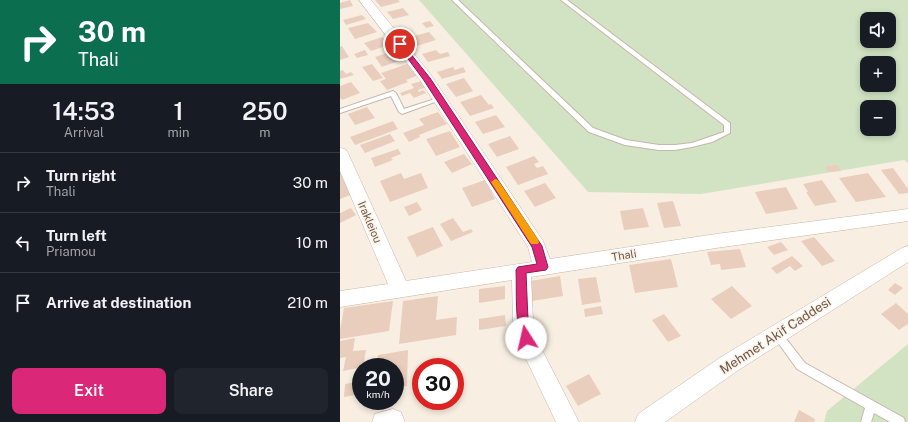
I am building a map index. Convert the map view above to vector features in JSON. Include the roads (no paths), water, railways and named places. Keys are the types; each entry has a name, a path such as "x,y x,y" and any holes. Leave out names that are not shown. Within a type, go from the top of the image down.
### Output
{"street":[{"path":"365,0 426,78 537,246 543,267"},
{"name":"Irakleiou","path":"340,153 400,290"},
{"name":"Thali","path":"340,299 716,241 908,215"},
{"name":"Mehmet Akif Caddesi","path":"646,422 729,364 908,253"},
{"path":"521,270 523,320 526,338 568,422"}],"lane":[{"path":"455,0 591,130 611,139 636,146 661,149 691,146 710,141 727,133 728,124 564,0"},
{"path":"340,111 393,93 402,112 440,99"},
{"path":"776,334 801,366 900,422"},
{"path":"866,422 871,406"}]}
